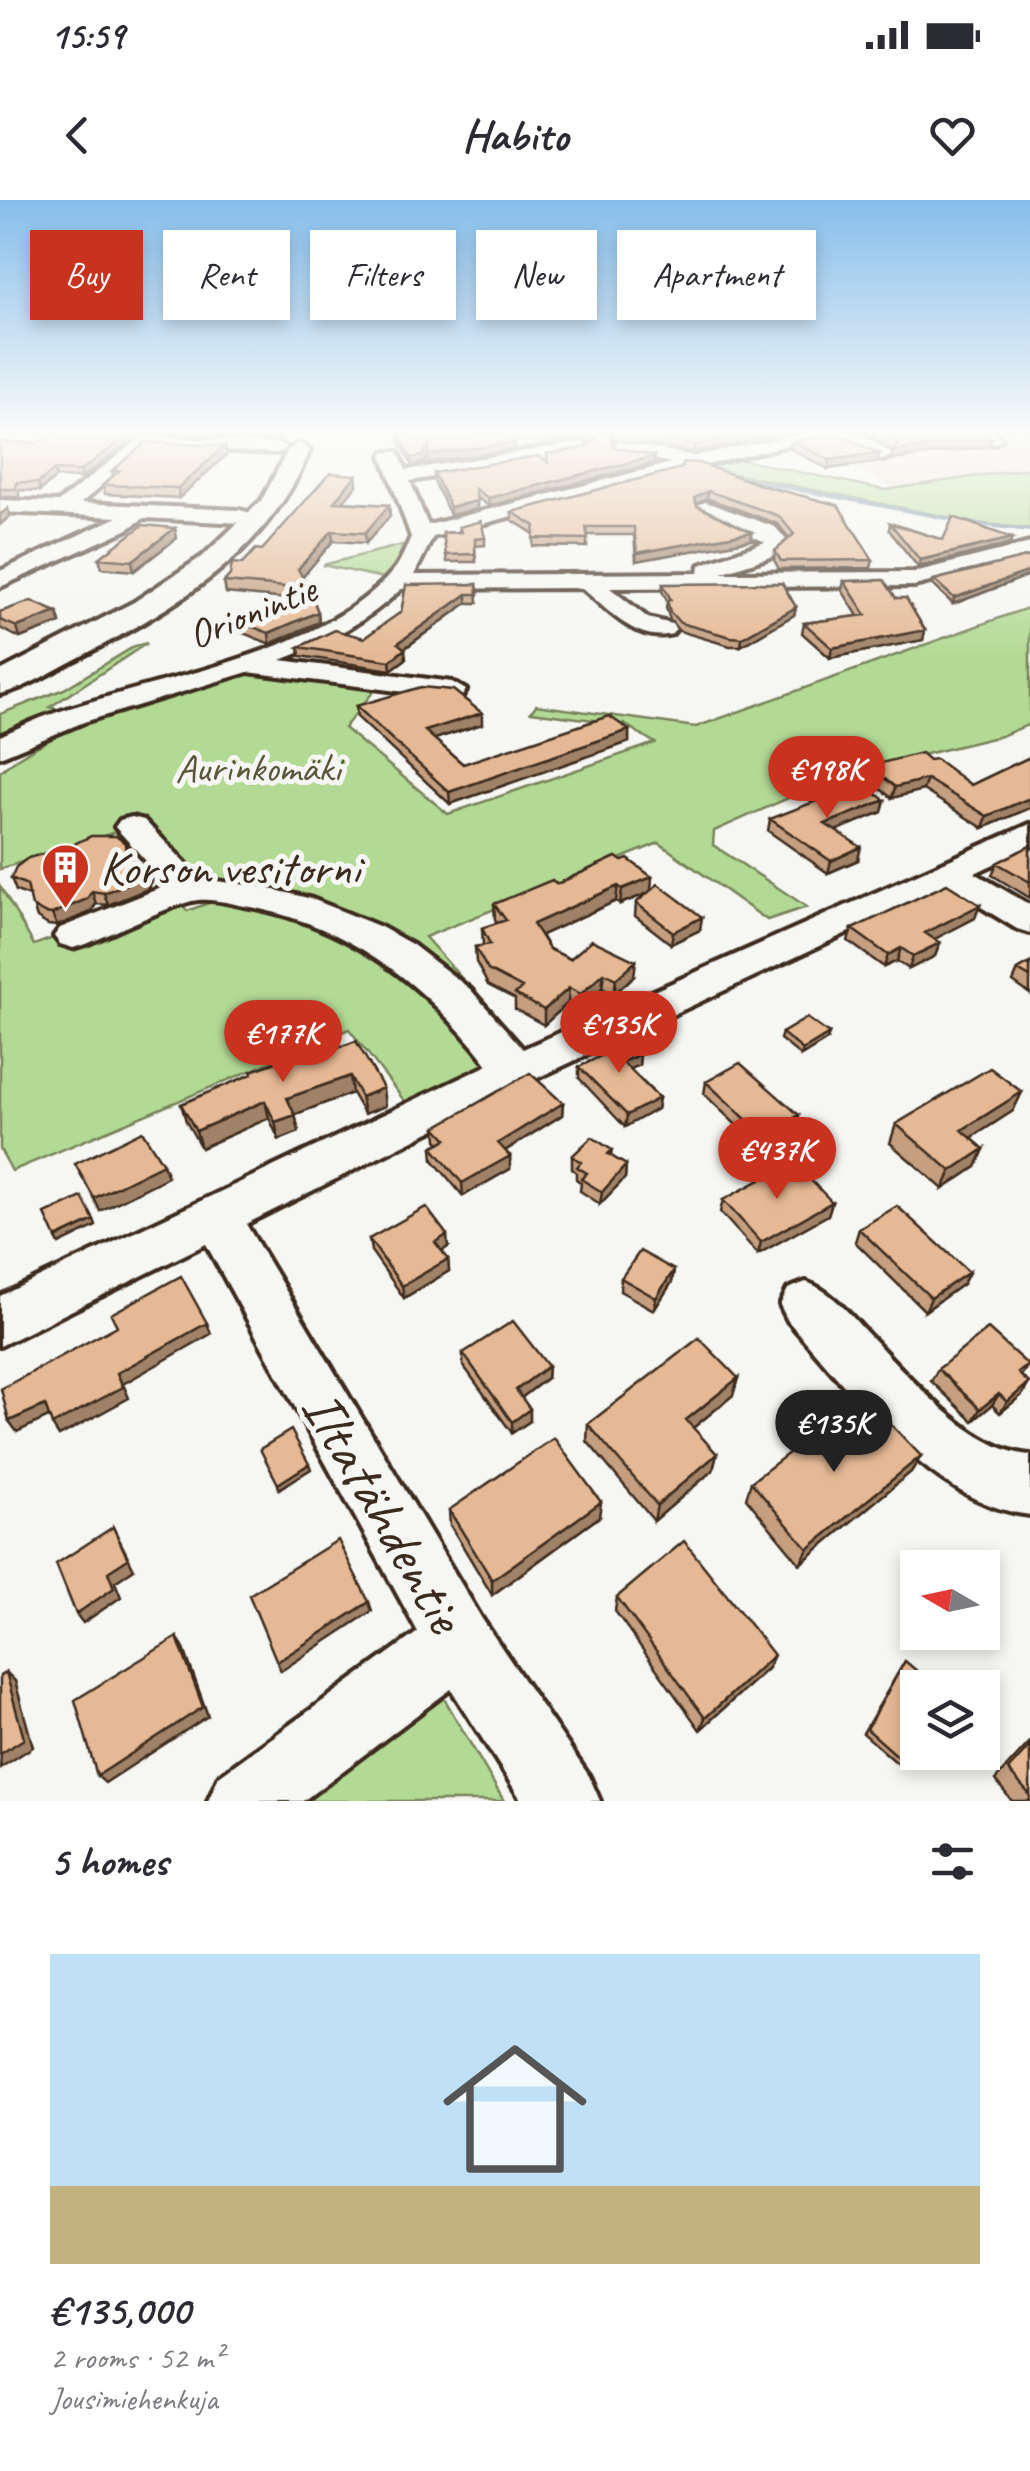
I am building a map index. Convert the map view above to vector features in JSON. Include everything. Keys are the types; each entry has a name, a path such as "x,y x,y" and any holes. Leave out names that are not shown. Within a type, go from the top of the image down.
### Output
{"main road":[{"path":"0,684 161,598 208,563 252,507"}],"street":[{"path":"15,507 243,520"},
{"path":"410,507 422,533 523,507"},
{"path":"681,581 768,550 778,542 763,530 706,508"},
{"path":"0,580 136,514"},
{"name":"Orionintie","path":"0,748 83,712 250,664 334,625 396,582 416,555 422,533"},
{"path":"396,582 914,579 1030,550"},
{"path":"590,583 640,624 663,629"},
{"path":"250,664 452,690"},
{"path":"132,827 180,885"},
{"path":"0,1322 516,1070 1030,834"},
{"path":"947,871 1030,921"},
{"path":"74,936 180,885 290,904 335,920 410,960 456,999 516,1070"},
{"name":"Iltatähdentie","path":"214,1216 459,1642 564,1801"},
{"path":"806,1306 954,1457 986,1478 1019,1487 1030,1485"},
{"path":"244,1801 459,1642"}],"green space":[{"path":"895,507 1030,507 1030,529 975,523"},
{"path":"410,543 398,569 383,578 323,565"},
{"name":"Aurinkomäki","path":"1030,607 1030,724 1001,736 842,774 714,831 713,845 807,907 767,920 659,843 425,937 521,1045 406,947 483,1061 483,1069 409,1107 349,1029 12,1171 0,1149 0,886 34,945 173,894 187,911 244,890 194,880 125,829 0,869 0,772 49,740 155,697 248,672 378,686 344,728 448,814 655,743 624,724 531,712 536,705 696,727"},
{"path":"147,643 50,707 60,710 0,736 0,714 64,689 135,646"},
{"path":"438,1688 504,1801 285,1801"}],"building":[{"path":"300,507 388,507 365,533 332,531 298,569 309,589 224,582 232,563 242,564 256,549 262,550"},
{"path":"532,507 699,507 752,532 637,553 634,527 586,527 588,539 533,538 535,526 512,512"},
{"path":"753,507 839,507 873,560 781,561 775,551 794,534 779,516"},
{"path":"953,517 1012,538 920,560 890,523 943,540"},
{"path":"481,521 485,538 475,539 475,554 446,555 443,533 461,532 459,527"},
{"path":"143,525 175,528 132,561 99,558"},
{"path":"1030,556 1030,571 954,598 934,580"},
{"path":"884,580 896,598 906,598 925,630 832,648 804,623 866,615 844,581"},
{"path":"782,583 796,607 742,638 680,623 670,612 667,600 671,600 663,584"},
{"path":"477,584 478,594 467,594 398,643 405,649 390,661 299,647 335,630 364,638 401,612 406,585"},
{"path":"313,599 318,612 269,633 234,620"},
{"path":"31,601 57,612 17,627 0,620 0,612"},
{"path":"421,687 453,690 482,713 425,731 463,764 609,716 629,730 449,792 356,706"},
{"path":"921,753 929,760 936,759 971,785 1030,757 1030,798 987,816 927,779 895,787 869,766"},
{"path":"860,784 885,800 825,824 861,847 831,861 770,819"},
{"path":"91,836 116,836 125,843 126,857 148,868 144,877 104,893 92,891 87,899 52,914 32,906 27,885 11,878 16,867 28,858 46,853 66,855 76,843"},
{"path":"1030,846 1030,882 997,863"},
{"path":"616,857 628,859 652,877 622,889 618,886 533,924 549,949 570,959 592,940 636,961 616,979 604,973 581,994 569,988 544,1010 515,994 522,988 488,970 475,947 490,944 482,928 506,920 494,904 552,880 557,884"},
{"path":"658,884 702,917 673,932 636,903"},
{"path":"947,884 980,905 925,933 940,943 913,956 901,948 888,955 852,929"},
{"path":"1030,963 1030,977 1018,970"},
{"path":"807,1018 829,1034 803,1050 782,1033"},
{"path":"622,1035 640,1054 622,1062 659,1098 627,1115 579,1067 607,1053 599,1045"},
{"path":"356,1041 383,1088 361,1097 350,1076 287,1098 295,1115 275,1122 265,1101 196,1131 181,1104 252,1074 251,1071 304,1052 307,1059"},
{"path":"740,1063 799,1115 764,1136 706,1082"},
{"path":"990,1068 1022,1092 962,1130 984,1149 951,1171 896,1124"},
{"path":"530,1073 563,1103 498,1143 510,1156 462,1183 432,1147 447,1139 436,1127"},
{"path":"142,1131 163,1164 94,1198 75,1164"},
{"path":"592,1137 626,1165 602,1192 581,1179 587,1173 577,1167 581,1162 572,1156"},
{"path":"793,1162 832,1202 761,1242 723,1200"},
{"path":"82,1197 94,1220 56,1238 45,1214"},
{"path":"897,1206 969,1272 931,1298 859,1229"},
{"path":"426,1207 447,1235 435,1242 448,1259 402,1286 369,1239"},
{"path":"640,1251 674,1270 656,1298 621,1278"},
{"path":"181,1276 207,1323 117,1373 123,1387 52,1425 45,1405 9,1421 1,1389 117,1326 111,1314"},
{"path":"513,1321 548,1366 516,1390 530,1409 512,1422 463,1353"},
{"path":"988,1329 1028,1365 1018,1373 1029,1383 1007,1402 999,1394 980,1409 938,1369"},
{"path":"699,1338 738,1378 686,1420 717,1454 657,1505 588,1424"},
{"path":"875,1408 921,1456 808,1549 751,1482 833,1419 844,1432"},
{"path":"291,1430 309,1464 278,1484 260,1449"},
{"path":"554,1438 601,1502 492,1580 449,1510"},
{"path":"113,1527 128,1559 108,1572 114,1588 76,1614 56,1564"},
{"path":"338,1540 369,1602 277,1662 249,1595"},
{"path":"684,1541 774,1655 705,1718 617,1597"},
{"path":"177,1637 203,1707 97,1776 75,1700"},
{"path":"905,1661 916,1670 900,1670 900,1758 867,1729"},
{"path":"6,1672 24,1739 0,1754 0,1676"},
{"path":"1030,1746 1030,1795 1008,1770"}],"waterway":[{"path":"888,507 1030,530"}],"place":[{"name":"Korson vesitorni","path":"65,910"}]}
